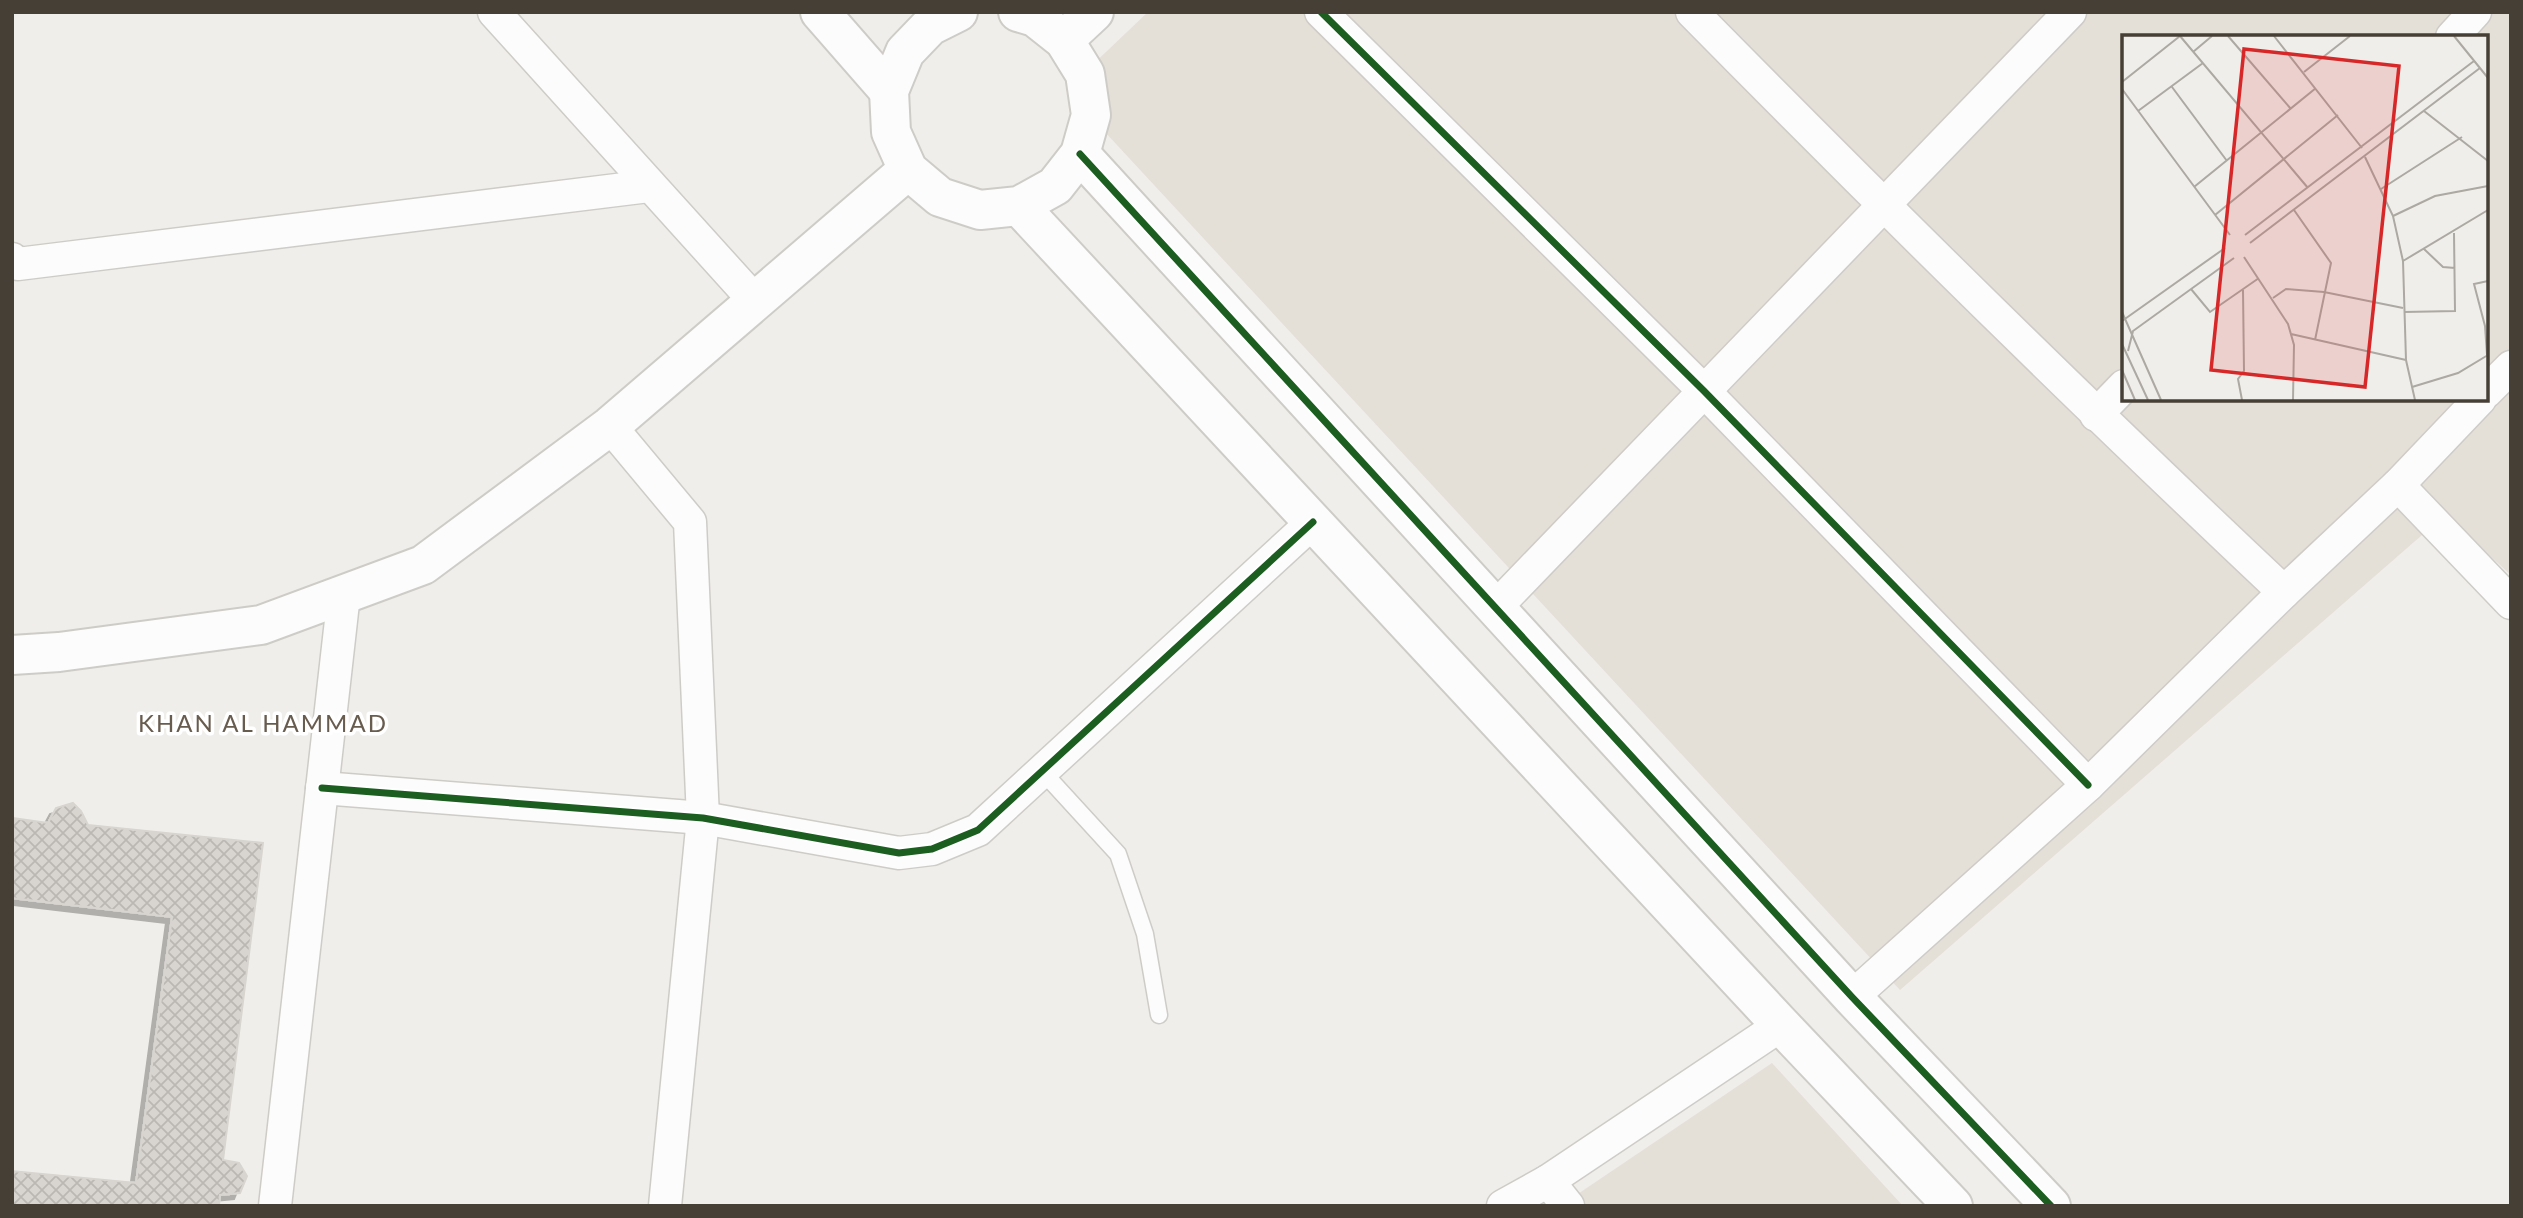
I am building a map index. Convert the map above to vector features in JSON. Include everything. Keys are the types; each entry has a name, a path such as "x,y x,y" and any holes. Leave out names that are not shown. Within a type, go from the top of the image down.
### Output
{"street":[{"path":"494,12 755,301"},
{"path":"820,12 889,90"},
{"path":"958,12 930,26 905,52 889,90 891,132 908,170 940,197 980,210 1019,206 1055,186 1080,154 1091,115 1085,74 1064,40 1035,17 1018,12"},
{"path":"1064,40 1094,12"},
{"path":"1321,12 1704,391 2088,785"},
{"path":"1692,12 1883,206 2096,415 2284,592"},
{"path":"1496,607 2070,12"},
{"path":"2454,35 2475,12"},
{"path":"1080,154 1852,997 2051,1206"},
{"path":"12,655 59,652 261,625 423,565 610,426 908,170"},
{"path":"12,259 18,264 649,186"},
{"path":"1019,206 1781,1025 1953,1206"},
{"path":"2488,390 2511,366"},
{"path":"2096,415 2122,388"},
{"path":"1852,997 2088,785 2284,592 2398,485 2478,401"},
{"path":"610,426 690,522 702,818 665,1206"},
{"path":"2398,485 2511,603"},
{"path":"322,788 702,818 899,853 932,849 978,830 1313,522"},
{"path":"275,1206 344,594"},
{"path":"1503,1206 1548,1181 1781,1025"},
{"path":"1548,1181 1568,1206"}],"lane":[{"path":"1042,771 1118,854 1145,934 1159,1016"}],"shaded area":[{"path":"1148,12 2511,12 2511,575 2445,515 1900,990 1066,90"},
{"path":"1772,1063 1903,1206 1560,1206"}],"building":[{"path":"73,803 81,811 88,825 263,843 223,1160 239,1163 247,1176 240,1193 220,1195 219,1206 12,1206 12,1171 136,1183 172,917 12,898 12,818 48,823 56,808"}],"cycle path":[{"path":"1321,12 1704,391 2088,785"},
{"path":"1080,154 1852,997 2051,1206"},
{"path":"322,788 703,818 899,853 932,849 978,830 1313,522"}],"district":[{"name":"KHAN AL HAMMAD","path":"263,722"}]}
